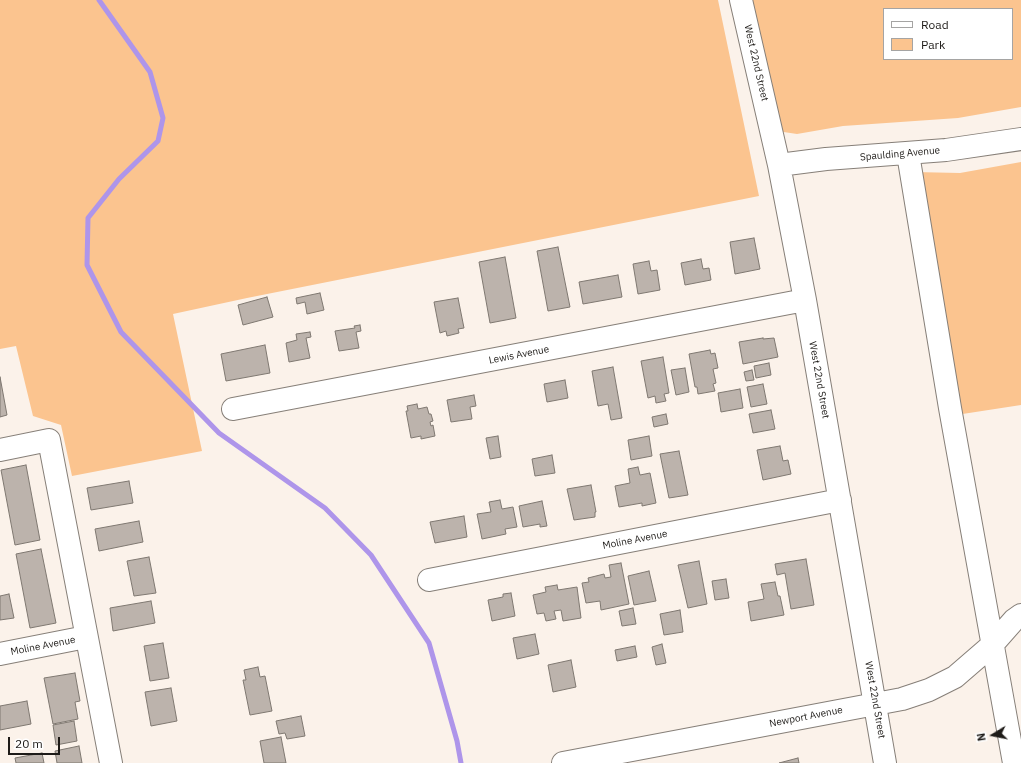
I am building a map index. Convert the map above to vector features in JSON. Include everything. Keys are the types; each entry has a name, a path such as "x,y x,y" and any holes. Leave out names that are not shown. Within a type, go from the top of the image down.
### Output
{"street":[{"name":"West 22nd Street","path":"741,0 779,165 805,300 885,763"},
{"name":"Spaulding Avenue","path":"779,165 826,159 908,154 1021,139"},
{"path":"908,154 951,416 1014,763"},
{"name":"Lewis Avenue","path":"233,409 805,300"},
{"path":"0,450 49,440 111,763"},
{"name":"Moline Avenue","path":"429,580 840,500"},
{"name":"Newport Avenue","path":"563,763 902,699 929,690 955,677 992,645 1014,620 1021,615"},
{"name":"Moline Avenue","path":"0,654 86,638"}],"green space":[{"path":"0,0 718,0 759,196 173,314 202,451 72,476 61,425 33,416 16,346 0,349"},
{"path":"750,0 1021,0 1021,107 958,118 843,126 797,134 777,131"},
{"path":"1021,162 1021,405 956,415 914,172 960,173"}],"building":[{"path":"754,238 760,269 735,274 730,242"},
{"path":"558,247 570,307 548,311 537,251"},
{"path":"505,257 516,318 490,323 479,262"},
{"path":"701,259 703,269 709,268 711,280 685,285 681,263"},
{"path":"649,261 651,271 657,270 660,290 638,294 633,264"},
{"path":"618,275 622,297 583,304 579,282"},
{"path":"320,293 324,310 307,314 305,302 297,304 296,298"},
{"path":"267,297 273,317 243,325 238,305"},
{"path":"458,298 464,328 458,329 459,333 447,336 446,331 440,333 434,302"},
{"path":"360,325 361,331 356,332 359,348 339,351 335,331 355,328 354,326"},
{"path":"310,332 311,337 306,338 310,358 289,362 286,343 297,340 296,334"},
{"path":"763,338 774,338 778,357 743,364 739,342"},
{"path":"265,345 270,373 226,381 221,354"},
{"path":"710,350 711,354 715,353 718,368 713,369 716,383 713,384 715,391 698,394 697,387 695,387 689,354"},
{"path":"663,357 669,393 664,394 666,401 656,403 655,396 648,398 641,361"},
{"path":"769,363 771,375 756,378 754,366"},
{"path":"613,367 622,418 611,420 608,404 598,406 592,371"},
{"path":"685,368 689,392 676,395 671,370"},
{"path":"752,370 754,380 746,381 744,372"},
{"path":"0,377 7,415 0,417"},
{"path":"565,380 568,398 547,402 544,384"},
{"path":"763,384 767,404 751,407 747,387"},
{"path":"740,389 743,408 721,412 718,393"},
{"path":"474,395 476,406 470,407 472,419 451,422 447,400"},
{"path":"417,404 418,409 427,407 429,414 431,414 433,421 430,422 431,426 433,425 435,436 421,439 421,436 411,438 406,411 408,411 407,406"},
{"path":"771,410 775,429 753,433 749,414"},
{"path":"666,414 668,424 654,427 652,417"},
{"path":"498,436 501,457 490,459 486,438"},
{"path":"649,436 652,456 631,460 628,440"},
{"path":"780,446 783,461 788,460 791,474 763,480 757,450"},
{"path":"679,451 688,495 669,498 660,454"},
{"path":"552,455 555,473 535,476 532,459"},
{"path":"26,465 40,540 15,545 1,470"},
{"path":"638,467 640,475 650,473 656,503 642,506 642,503 619,507 615,486 630,483 628,469"},
{"path":"129,481 133,503 91,510 87,488"},
{"path":"591,485 596,512 595,517 574,520 567,489"},
{"path":"500,500 502,509 513,507 517,527 505,529 506,534 482,539 477,514 491,512 489,502"},
{"path":"542,501 547,526 540,527 540,524 523,527 519,506"},
{"path":"464,516 467,537 435,543 430,522"},
{"path":"139,521 143,542 99,551 95,529"},
{"path":"41,549 56,623 30,628 16,554"},
{"path":"149,557 156,593 134,596 127,561"},
{"path":"806,559 814,605 791,609 785,573 777,575 775,564"},
{"path":"699,561 707,604 688,608 678,565"},
{"path":"621,563 629,604 601,610 600,601 586,603 582,583 589,582 588,578 604,574 605,578 611,577 609,565"},
{"path":"649,571 656,601 634,605 628,576"},
{"path":"726,579 729,598 715,600 712,581"},
{"path":"775,582 784,615 751,621 748,602 764,599 761,584"},
{"path":"557,585 558,590 577,587 581,618 563,621 561,610 554,611 556,619 546,621 544,613 537,614 533,595 546,592 545,587"},
{"path":"511,593 515,616 492,621 488,600 503,597 503,594"},
{"path":"9,594 14,618 0,620 0,596"},
{"path":"151,601 155,623 113,631 110,608"},
{"path":"633,608 636,624 622,626 619,611"},
{"path":"680,610 683,632 664,635 660,614"},
{"path":"535,634 539,654 517,659 513,638"},
{"path":"163,643 169,678 150,681 144,646"},
{"path":"662,644 666,663 656,665 652,647"},
{"path":"635,646 637,657 617,661 615,650"},
{"path":"571,660 576,687 553,692 548,665"},
{"path":"258,667 260,677 265,676 272,711 250,715 243,680 246,680 244,670"},
{"path":"75,673 80,701 75,702 78,719 53,724 44,678"},
{"path":"171,688 177,721 151,726 145,692"},
{"path":"27,701 31,724 0,730 0,706"},
{"path":"301,716 305,736 287,739 285,733 279,734 276,721"},
{"path":"74,721 77,741 56,745 53,725"},
{"path":"281,737 286,763 264,763 260,741"},
{"path":"79,746 82,763 57,763 55,751"},
{"path":"42,753 44,763 16,763 15,758"},
{"path":"798,758 799,763 779,763"}],"waterway":[{"path":"99,0 150,72 163,118 158,141 119,179 88,218 87,265 121,332 219,433 325,508 371,555 429,643 457,741 461,763"}]}
